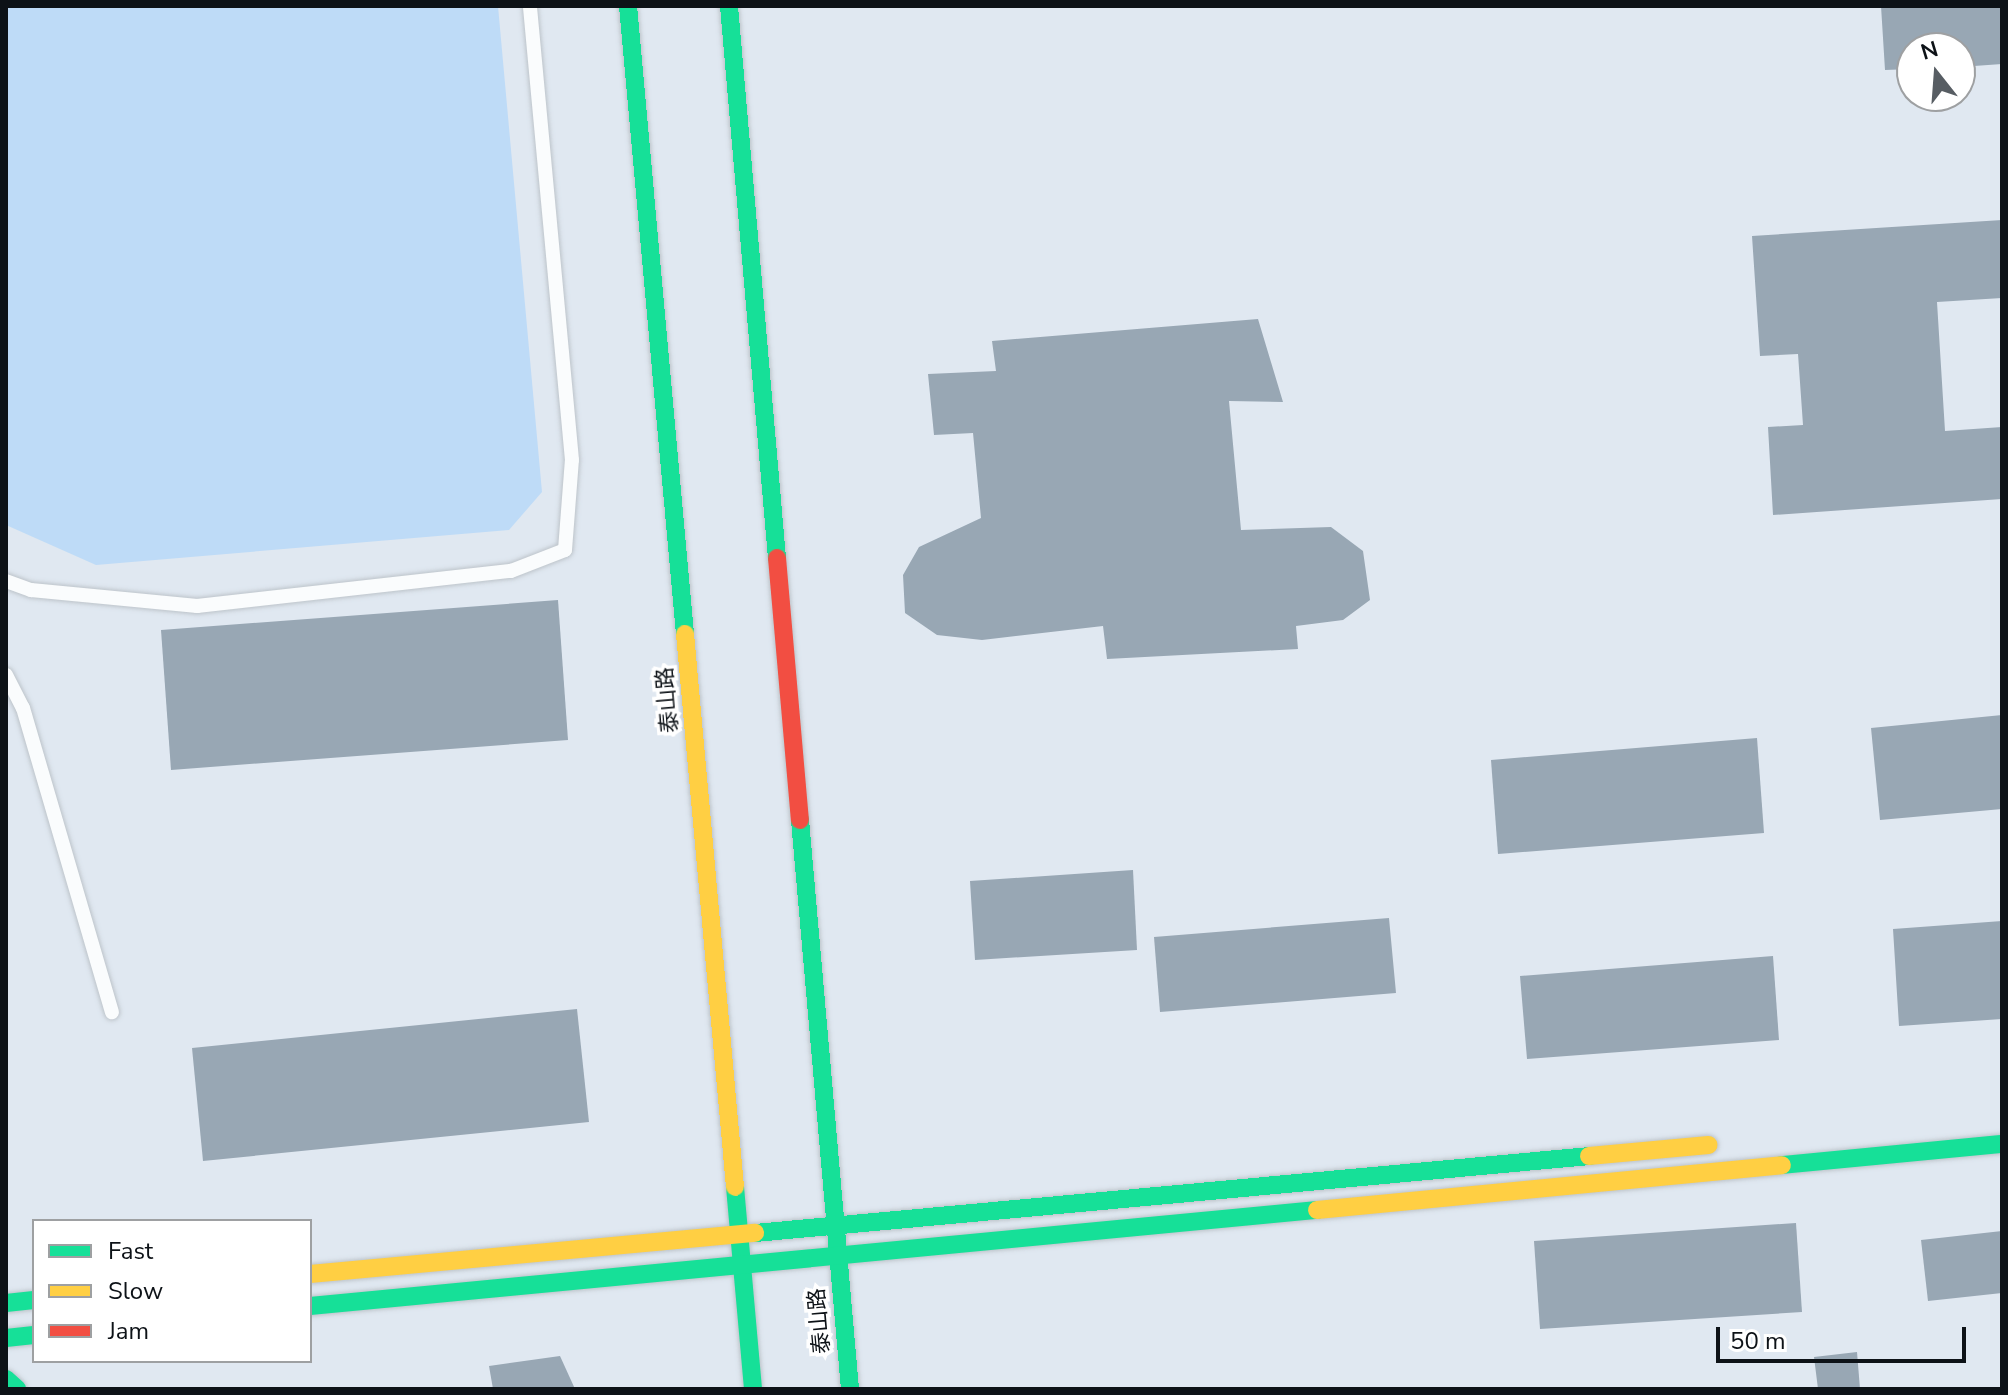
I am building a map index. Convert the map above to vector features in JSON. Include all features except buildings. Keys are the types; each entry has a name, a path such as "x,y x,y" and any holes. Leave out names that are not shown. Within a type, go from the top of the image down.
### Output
{"street":[{"name":"泰山路","path":"628,6 744,1261 753,1389"},
{"name":"泰山路","path":"729,6 850,1389"},
{"path":"312,1274 1734,1143"},
{"path":"312,1306 744,1261 839,1255 2002,1144"},
{"path":"6,1303 32,1300"},
{"path":"6,1338 32,1335"},
{"path":"6,1379 17,1389"}],"lane":[{"path":"6,581 31,590 197,606 511,571 565,550 572,460 530,6"},
{"path":"6,675 23,708 112,1012"}],"shaded area":[{"path":"6,6 498,6 542,492 509,530 96,565 6,525"}],"traffic: fast":[{"path":"628,6 685,634"},
{"path":"729,6 777,558"},
{"path":"800,820 850,1389"},
{"path":"1782,1165 2002,1144"},
{"path":"755,1233 1589,1156"},
{"path":"735,1187 753,1389"},
{"path":"312,1306 1317,1210"},
{"path":"6,1303 32,1300"},
{"path":"6,1338 32,1335"},
{"path":"6,1379 17,1389"}],"traffic: slow":[{"path":"685,634 735,1187"},
{"path":"1589,1156 1708,1145"},
{"path":"1317,1210 1782,1165"},
{"path":"312,1274 755,1233"}],"traffic: jam":[{"path":"777,558 800,820"}]}
